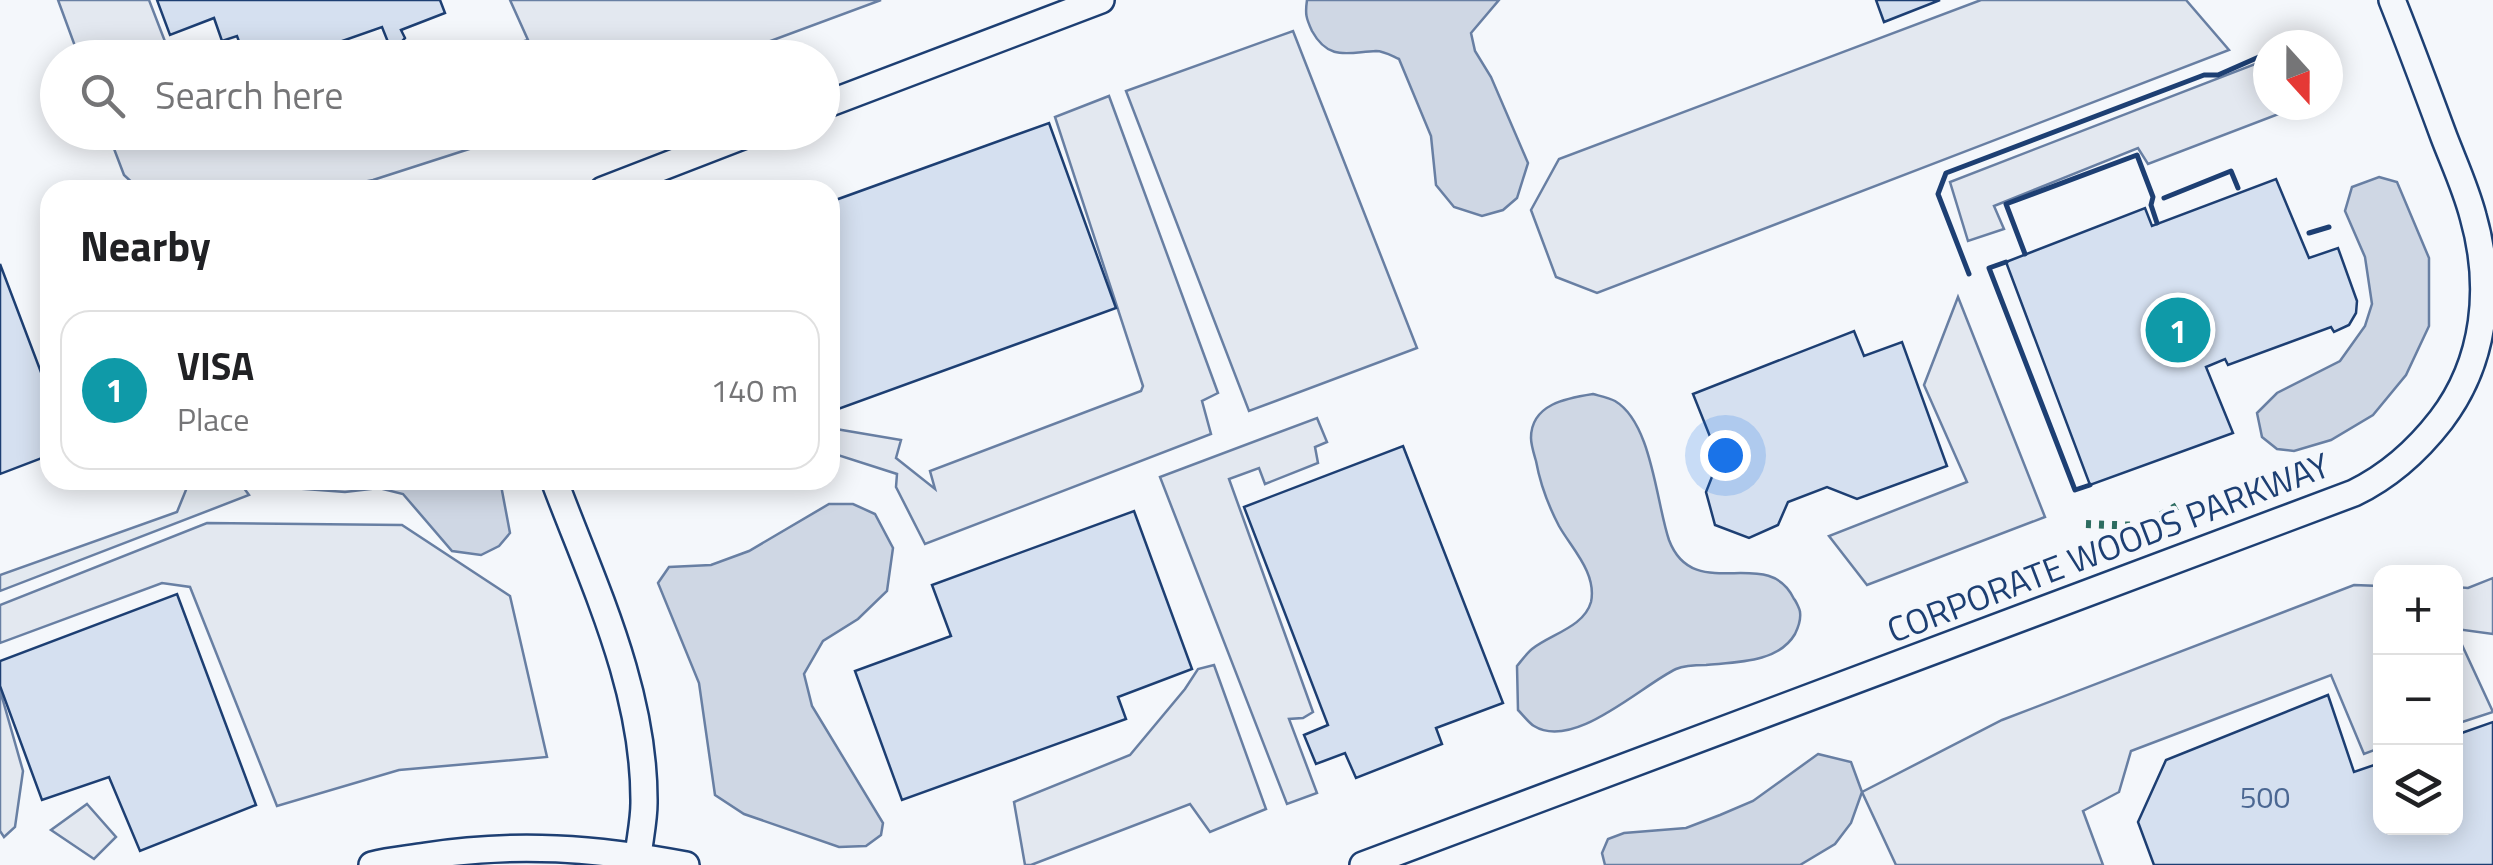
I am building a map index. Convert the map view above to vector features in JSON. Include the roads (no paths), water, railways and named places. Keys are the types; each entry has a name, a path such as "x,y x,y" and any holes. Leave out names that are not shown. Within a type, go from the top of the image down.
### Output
{"street":[{"path":"840,99 1101,0"},
{"name":"CORPORATE WOODS PARKWAY","path":"1363,865 2333,500 2374,482 2398,466 2457,399 2478,347 2485,296 2473,213 2392,0"},
{"path":"628,180 706,150"},
{"path":"558,490 625,668 634,707 644,805 638,856"},
{"path":"372,865 460,851 519,847 587,850 686,865"}],"place":[{"name":"VISA","path":"2178,330"}]}
